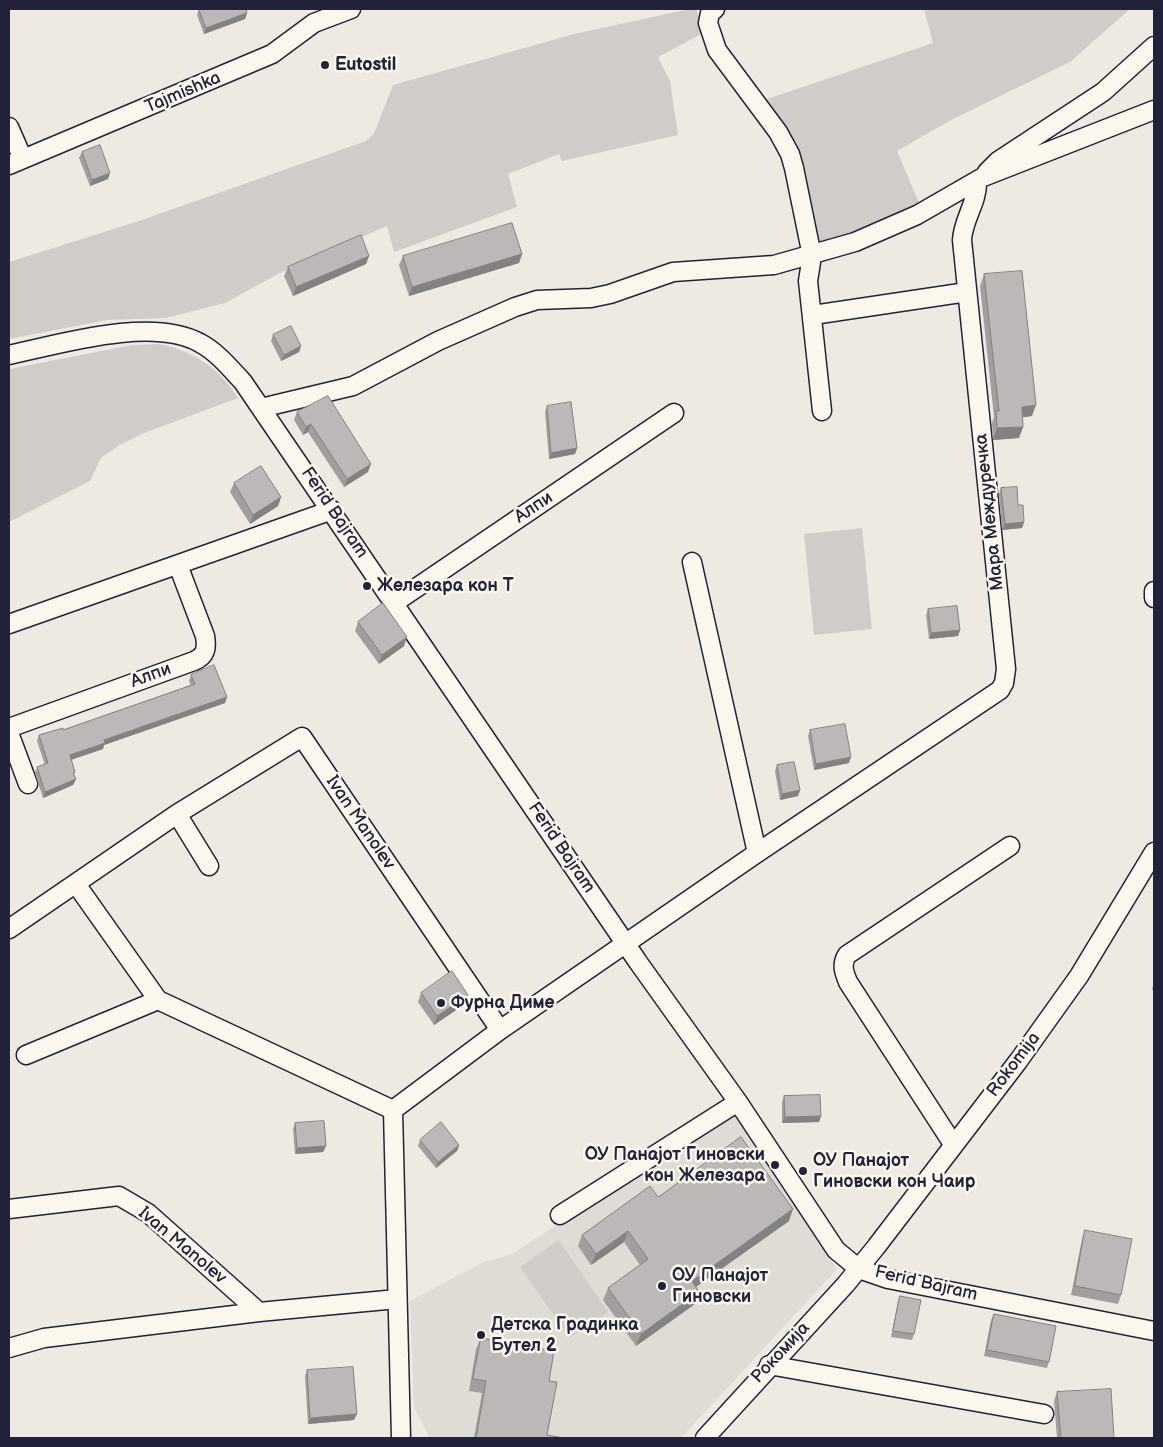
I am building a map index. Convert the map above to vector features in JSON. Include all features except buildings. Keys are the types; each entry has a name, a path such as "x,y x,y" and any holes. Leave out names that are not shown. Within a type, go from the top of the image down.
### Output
{"street":[{"name":"Tajmishka","path":"16,162 272,54 314,23 351,9"},
{"path":"715,9 710,13 708,23 717,50 778,132 790,154 806,219 812,256 808,281 822,411"},
{"path":"980,179 998,161 1103,92 1154,38"},
{"path":"261,408 353,386 438,341 515,307 537,300 591,298 610,294 673,272 774,265 812,256 855,242 917,216 980,179 1154,110"},
{"path":"9,127 16,162"},
{"name":"Мара Междуречка","path":"627,944 757,853 995,695 1004,683 1006,669 962,230 975,199 980,179"},
{"path":"813,315 967,292"},
{"name":"Ferid Bajram","path":"9,355 82,339 120,334 147,332 183,336 200,342 224,362 243,382 627,944 738,1102 836,1250 859,1269 888,1279 1154,1331"},
{"name":"Алпи","path":"394,603 674,413"},
{"path":"9,624 332,510"},
{"path":"692,562 757,853"},
{"name":"Алпи","path":"9,728 194,661 203,655 206,647 205,636 178,565"},
{"path":"1154,591 1154,598"},
{"path":"9,733 12,751 28,784"},
{"name":"Ivan Manolev","path":"9,928 177,814 302,737 500,1030"},
{"path":"177,814 209,866"},
{"path":"953,1144 848,982 843,967 844,960 847,955 1010,846"},
{"name":"Rokomija","path":"859,1269 1019,1060 1079,976 1154,852"},
{"path":"76,884 158,1000 393,1110"},
{"path":"393,1110 500,1030 627,944"},
{"path":"26,1055 158,1000"},
{"path":"560,1215 738,1102"},
{"path":"393,1110 397,1299 397,1438"},
{"name":"Ivan Manolev","path":"9,1209 119,1196 148,1213 259,1312"},
{"name":"Рокомија","path":"705,1438 769,1365 859,1269"},
{"path":"9,1348 44,1338 259,1312 397,1299"},
{"path":"769,1365 1044,1414"}],"shaded area":[{"path":"696,9 705,32 658,57 670,81 678,135 562,161 559,154 508,174 517,207 394,252 387,226 278,274 225,303 166,318 107,320 9,339 9,262 136,222 366,141 374,134 393,85 574,34"},
{"path":"924,9 1130,9 1070,62 953,119 897,151 923,212 812,256 794,168 755,103 933,43"},
{"path":"159,344 183,351 204,362 223,378 238,398 144,433 118,446 101,458 90,481 9,522 9,369 132,345"},
{"path":"862,528 872,629 814,635 804,534"},
{"name":"ОУ Панајот Гиновски","path":"733,1111 837,1269 681,1438 430,1438 414,1408 410,1301 482,1263 512,1254"},
{"path":"559,1240 608,1312 570,1338 520,1267"}],"place":[{"name":"Eutostil","path":"325,65"},
{"name":"Железара кон Т","path":"367,586"},
{"name":"Фурна Диме","path":"441,1003"},
{"name":"ОУ Панајот Гиновски кон Железара","path":"775,1165"},
{"name":"ОУ Панајот Гиновски кон Чаир","path":"803,1171"},
{"name":"ОУ Панајот Гиновски","path":"662,1286"},
{"name":"Детска Градинка Бутел 2","path":"481,1335"}]}
